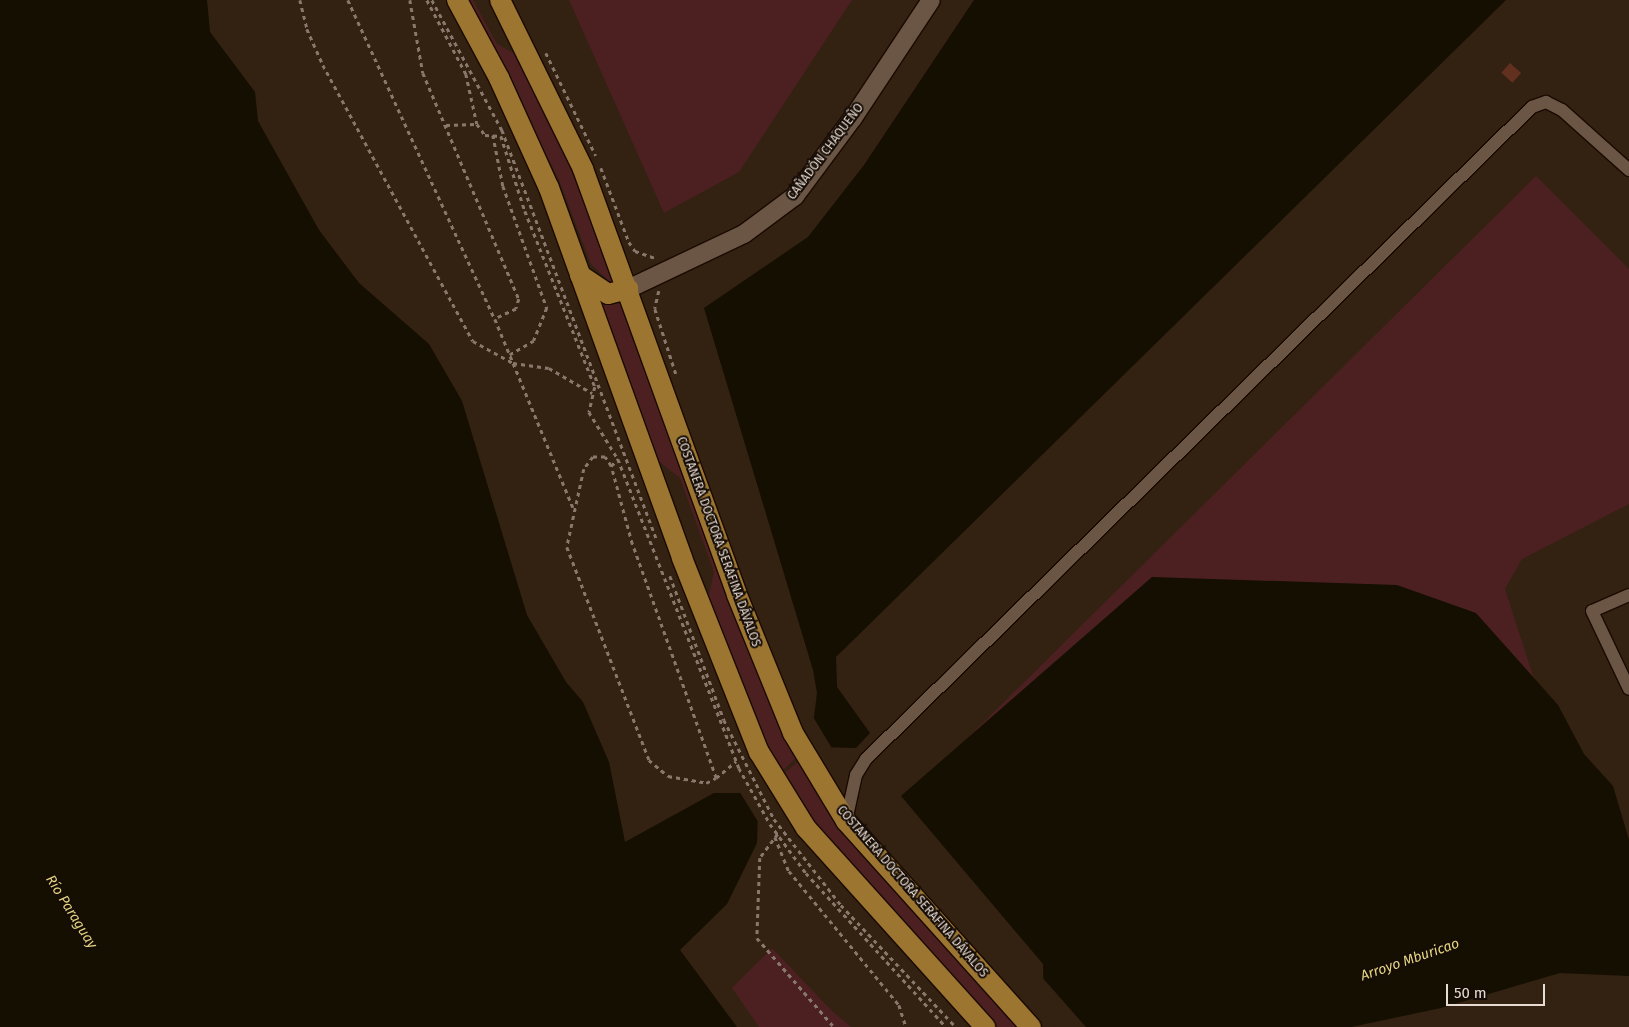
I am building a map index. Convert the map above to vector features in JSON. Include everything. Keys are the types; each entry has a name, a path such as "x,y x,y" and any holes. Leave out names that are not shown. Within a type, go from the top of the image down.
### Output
{"highway":[{"path":"457,0 507,95 549,188 682,558 759,752 806,828 985,1027"},
{"name":"COSTANERA DOCTORA SERAFINA DÁVALOS","path":"500,0 583,169 628,289 721,552 793,733 822,786 846,821 1031,1027"},
{"path":"580,275 608,294 628,289"}],"main road":[{"name":"CAÑADÓN CHAQUEÑO","path":"628,289 744,234 794,196 853,118 931,0"}],"street":[{"path":"846,821 856,774 866,760 1532,107 1546,102 1562,110 1629,170"},
{"path":"1629,595 1592,612 1629,690"}],"path":[{"path":"300,0 323,65 473,341 513,363 549,368 592,393"},
{"path":"348,0 495,319 574,509"},
{"path":"410,0 423,73 519,299 516,310 495,319"},
{"path":"427,0 466,74 477,124 485,135 501,136 524,211 595,387 592,393 589,412 618,459 739,768 770,824 806,873 946,1027"},
{"path":"432,0 502,130 724,720 746,766 774,819 841,905 956,1027"},
{"path":"446,125 477,124"},
{"path":"493,135 503,186 547,308 534,341 510,354"},
{"path":"716,778 632,544 611,466 605,458 593,457 584,469 567,547 649,760 668,776 706,783 716,778 736,761"},
{"path":"611,466 618,459"},
{"path":"778,834 760,858 757,938 834,1027"},
{"path":"775,837 789,871 899,1005 906,1027"}],"shaded area":[{"path":"467,0 473,0 497,44 519,56 533,77 616,282 613,285 591,264 559,180"},
{"path":"569,0 852,0 739,172 664,213"},
{"path":"1536,176 1629,269 1629,504 1522,559 1505,589 1538,691 915,790"},
{"path":"600,302 622,304 797,757 781,772 758,732 708,599 714,572 680,478 657,460"},
{"path":"799,761 864,856 1025,1027 993,1027 819,834 782,775"},
{"path":"772,948 831,1010 851,1027 759,1027 732,988"}],"water":[{"name":"Río Paraguay","path":"0,0 207,0 210,32 255,92 258,121 319,230 359,283 429,344 462,401 527,615 566,682 583,702 609,762 625,842 714,793 748,793 758,807 757,843 727,904 680,950 737,1027 0,1027"},
{"path":"974,0 1506,0 836,657 837,687 870,733 856,748 821,747 812,733 817,693 813,670 704,308 808,237 864,165"},
{"name":"Arroyo Mburicao","path":"1152,577 1397,585 1476,613 1558,705 1584,754 1613,786 1629,840 1629,976 1560,973 1441,1008 1351,1027 1060,1027 1044,1010 1043,964 901,796"}],"pier":[{"path":"812,715 833,750 820,749 810,735"},
{"path":"739,791 750,791 760,806 760,825"},
{"path":"1041,976 1086,1027 1056,1027 1042,1012"}],"building":[{"path":"1510,63 1521,73 1512,83 1501,73"}]}
